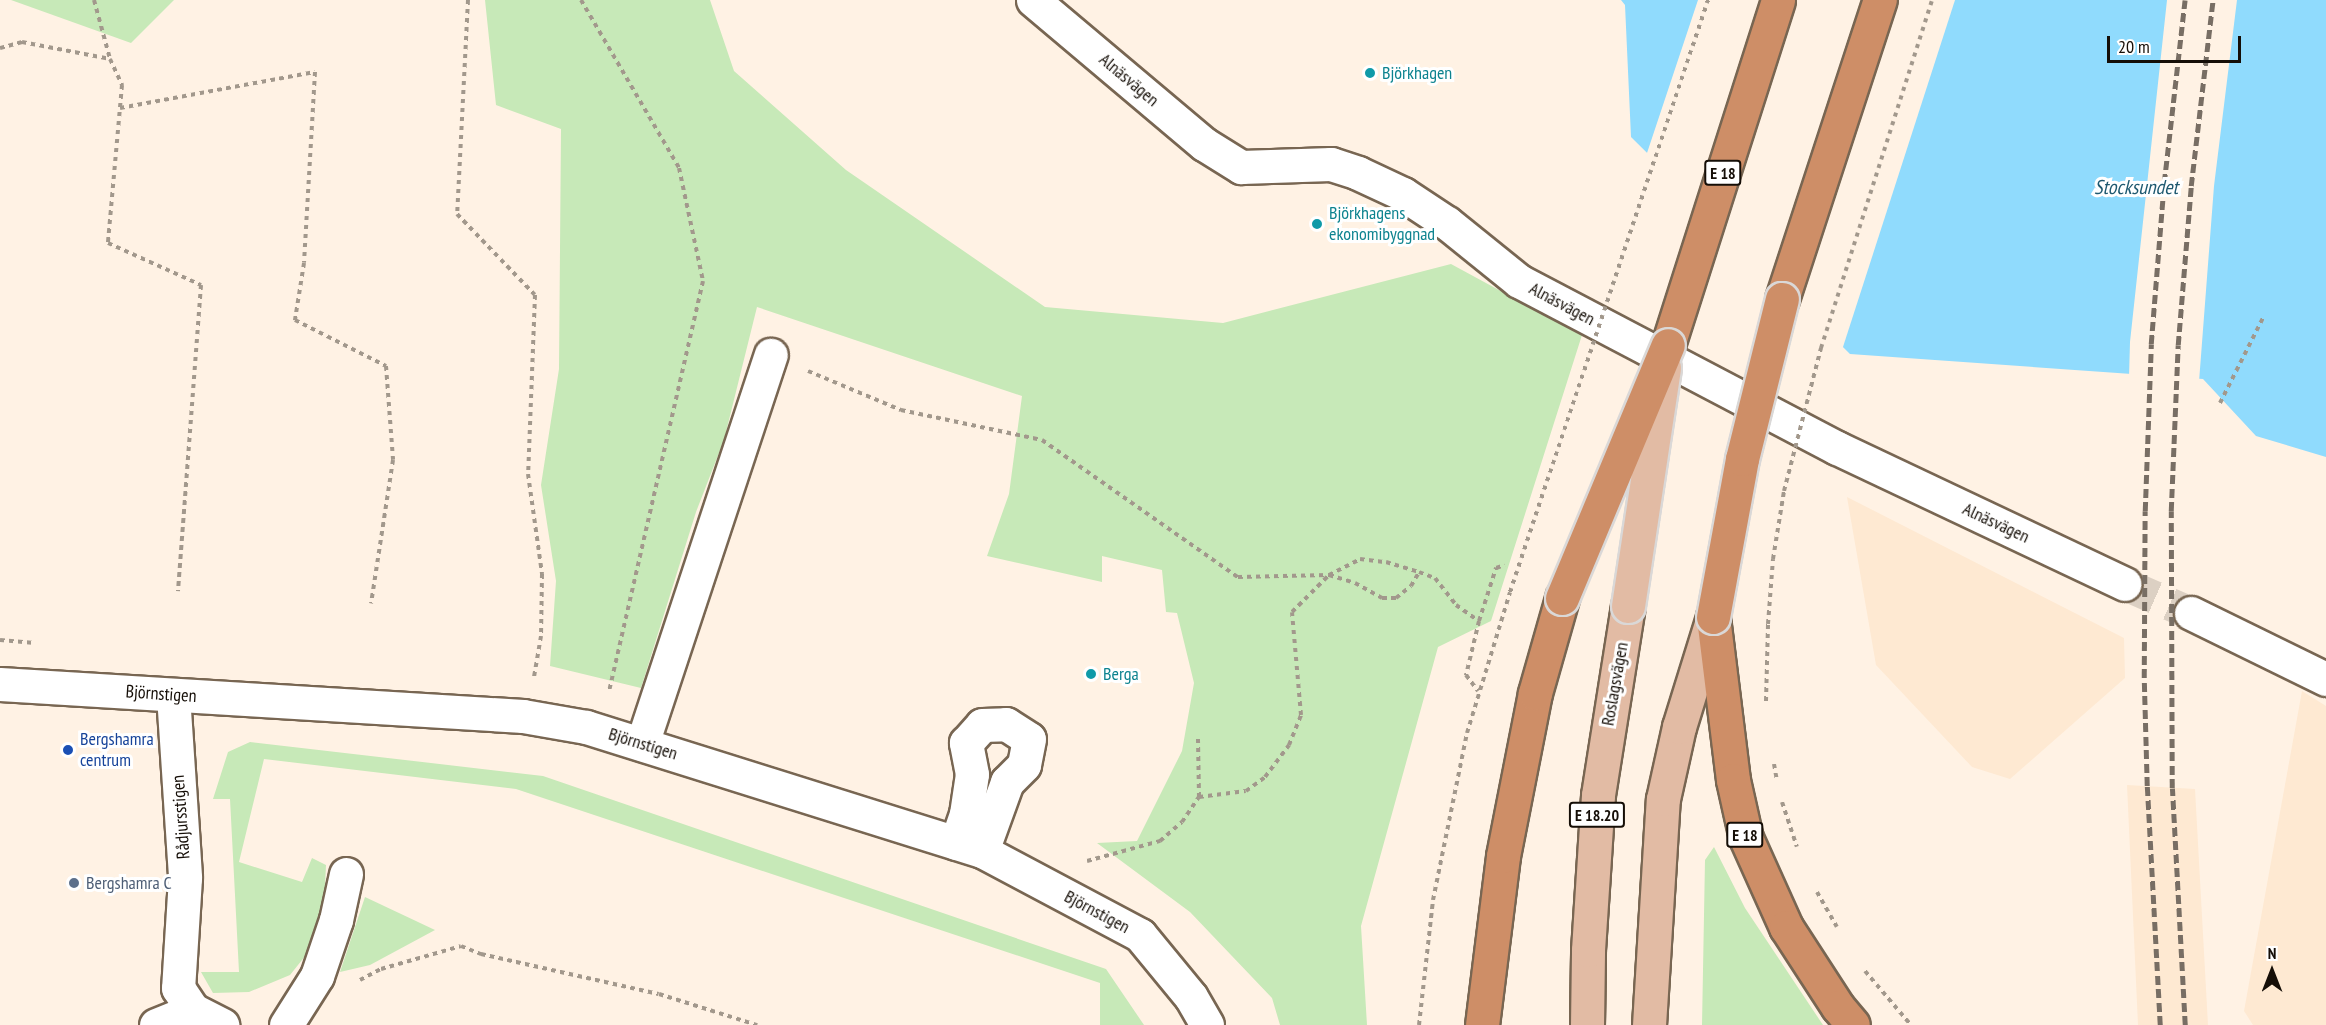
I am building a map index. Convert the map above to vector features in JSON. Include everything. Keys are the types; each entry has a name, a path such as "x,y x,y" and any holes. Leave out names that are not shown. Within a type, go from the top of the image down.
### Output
{"highway":[{"name":"E 18","path":"1482,1025 1503,856 1535,693 1562,598 1668,345 1778,0"},
{"name":"E 18","path":"1853,1025 1786,927 1746,838 1733,780 1713,617 1742,459 1782,299 1880,0"}],"main road":[{"name":"Roslagsvägen","path":"1587,1025 1588,950 1598,795 1668,345"},
{"path":"1649,1025 1663,800 1679,728 1713,617"}],"street":[{"name":"Alnäsvägen","path":"1034,0 1204,144 1241,167 1331,164 1358,173 1403,194 1447,223 1519,280 1837,448 2125,584"},
{"path":"642,744 771,355"},
{"path":"2191,613 2326,679"},
{"name":"Björnstigen","path":"0,684 523,716 586,727 969,847 1140,934 1191,997 1207,1025"},
{"name":"Rådjursstigen","path":"173,695 185,878 178,988 193,1010"},
{"path":"286,1025 317,976 336,920 346,874"},
{"path":"156,1025 193,1010 222,1025"}],"path":[{"path":"94,0 110,59 122,85 108,243 201,285 178,591"},
{"path":"468,0 457,214 535,295 528,474 542,574 541,636 532,685 523,716"},
{"path":"581,0 679,168 703,281 608,697"},
{"path":"1419,1025 1433,900 1478,691 1708,0"},
{"path":"1766,705 1767,624 1773,559 1784,491 1815,370 1932,0"},
{"path":"0,48 22,42 110,59"},
{"path":"120,108 315,72 304,264 295,320 386,366 393,460 371,603"},
{"path":"2220,403 2263,318"},
{"path":"771,355 901,410 1042,440 1238,577 1329,575 1355,584 1382,598 1396,598 1411,586 1419,572"},
{"path":"1199,797 1246,791 1265,777 1289,745 1300,715 1292,612 1329,575 1360,559 1386,562 1419,572 1435,578 1456,605 1479,621"},
{"path":"1478,691 1466,675 1479,621 1496,568 1505,565"},
{"path":"1080,862 1160,841 1182,822 1199,797 1198,739"},
{"path":"1774,762 1778,785"},
{"path":"1780,796 1798,849"},
{"path":"1816,890 1838,929"},
{"path":"317,976 354,982 381,969 461,946 481,954 659,994 757,1025"},
{"path":"1862,967 1911,1025"}],"shaded area":[{"path":"1847,497 2124,638 2125,678 2010,779 1972,767 1876,665"},
{"path":"2302,691 2326,706 2326,1025 2253,1025 2244,1011"},
{"path":"2127,785 2195,789 2208,1025 2138,1025"}],"green space":[{"path":"11,0 174,0 131,43"},
{"path":"485,0 710,0 734,71 846,170 1045,307 1223,323 1451,264 1582,335 1491,621 1438,647 1361,926 1367,1025 1280,1025 1272,998 1190,912 1097,843 1137,841 1182,751 1194,683 1177,613 1166,612 1162,570 1102,556 1102,582 987,556 1009,494 1022,396 757,307 724,440 696,512 641,688 550,666 556,581 541,485 559,369 561,129 496,105"},
{"path":"250,742 543,776 1106,969 1144,1025 1100,1025 1100,983 516,789 264,759 239,862 302,882 312,858 326,865 324,908 310,950 290,975 249,992 213,993 201,972 239,972 230,799 213,799 228,752"},
{"path":"1714,847 1745,908 1823,1025 1702,1025 1705,860"},
{"path":"365,897 435,930 370,965 340,972"}],"water":[{"name":"Stocksundet","path":"1621,0 2326,0 2326,457 2256,436 2203,379 1850,354 1631,137 1625,5"}],"pier":[{"path":"1698,0 1955,0 1842,350 1646,156"},
{"path":"2167,0 2237,0 2214,186 2199,382 2129,377 2130,342"}],"tunnel":[{"path":"2125,584 2191,613"}],"railway":[{"path":"2160,1025 2147,786 2144,678 2145,511 2151,344 2164,183 2185,0"},
{"path":"2185,1025 2172,788 2171,511 2178,345 2191,186 2213,0"}],"place":[{"name":"Björkhagen","path":"1370,73"},
{"name":"Björkhagens ekonomibyggnad","path":"1317,224"},
{"name":"Berga","path":"1091,674"},
{"name":"Bergshamra centrum","path":"68,750"},
{"name":"Bergshamra C","path":"74,883"}]}
